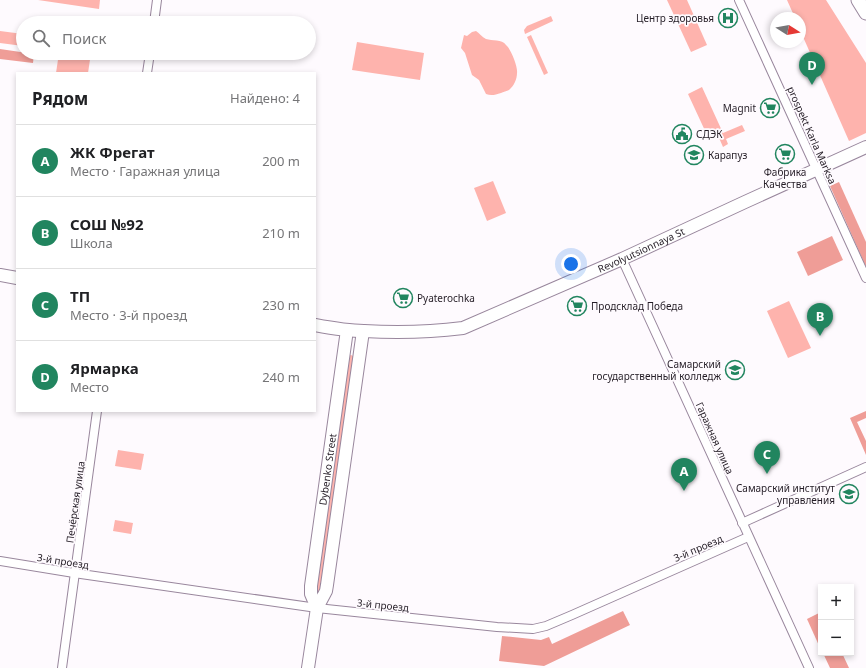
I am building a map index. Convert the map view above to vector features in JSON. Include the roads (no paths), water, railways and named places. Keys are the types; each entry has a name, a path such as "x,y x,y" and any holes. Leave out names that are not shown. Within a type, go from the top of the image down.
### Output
{"main road":[{"path":"858,0 866,13"},
{"name":"Revolyutsionnaya St","path":"316,325 363,331 442,330 463,328 622,259 866,147"},
{"path":"0,275 16,278"},
{"name":"Dybenko Street","path":"317,608 311,594 311,586 347,330"},
{"name":"Dybenko Street","path":"308,668 317,608 326,592 363,331"}],"street":[{"path":"155,16 157,0"},
{"name":"prospekt Karla Marksa","path":"739,0 866,278"},
{"path":"147,72 149,60"},
{"name":"Гаражная улица","path":"622,259 809,668"},
{"name":"Печёрская улица","path":"62,668 97,412"},
{"path":"742,523 866,466"},
{"name":"3-й проезд","path":"0,561 317,608 497,627 533,629 546,626 572,615 748,537"}],"place":[{"name":"Центр здоровья","path":"728,18"},
{"name":"Ярмарка","path":"812,85"},
{"name":"Magnit","path":"770,108"},
{"name":"СДЭК","path":"682,134"},
{"name":"Фабрика Качества","path":"785,154"},
{"name":"Карапуз","path":"694,155"},
{"name":"Pyaterochka","path":"403,298"},
{"name":"Продсклад Победа","path":"577,306"},
{"name":"СОШ №92","path":"820,336"},
{"name":"Самарский государственный колледж","path":"735,370"},
{"name":"ТП","path":"767,474"},
{"name":"ЖК Фрегат","path":"684,491"},
{"name":"Самарский институт управления","path":"849,494"}]}
